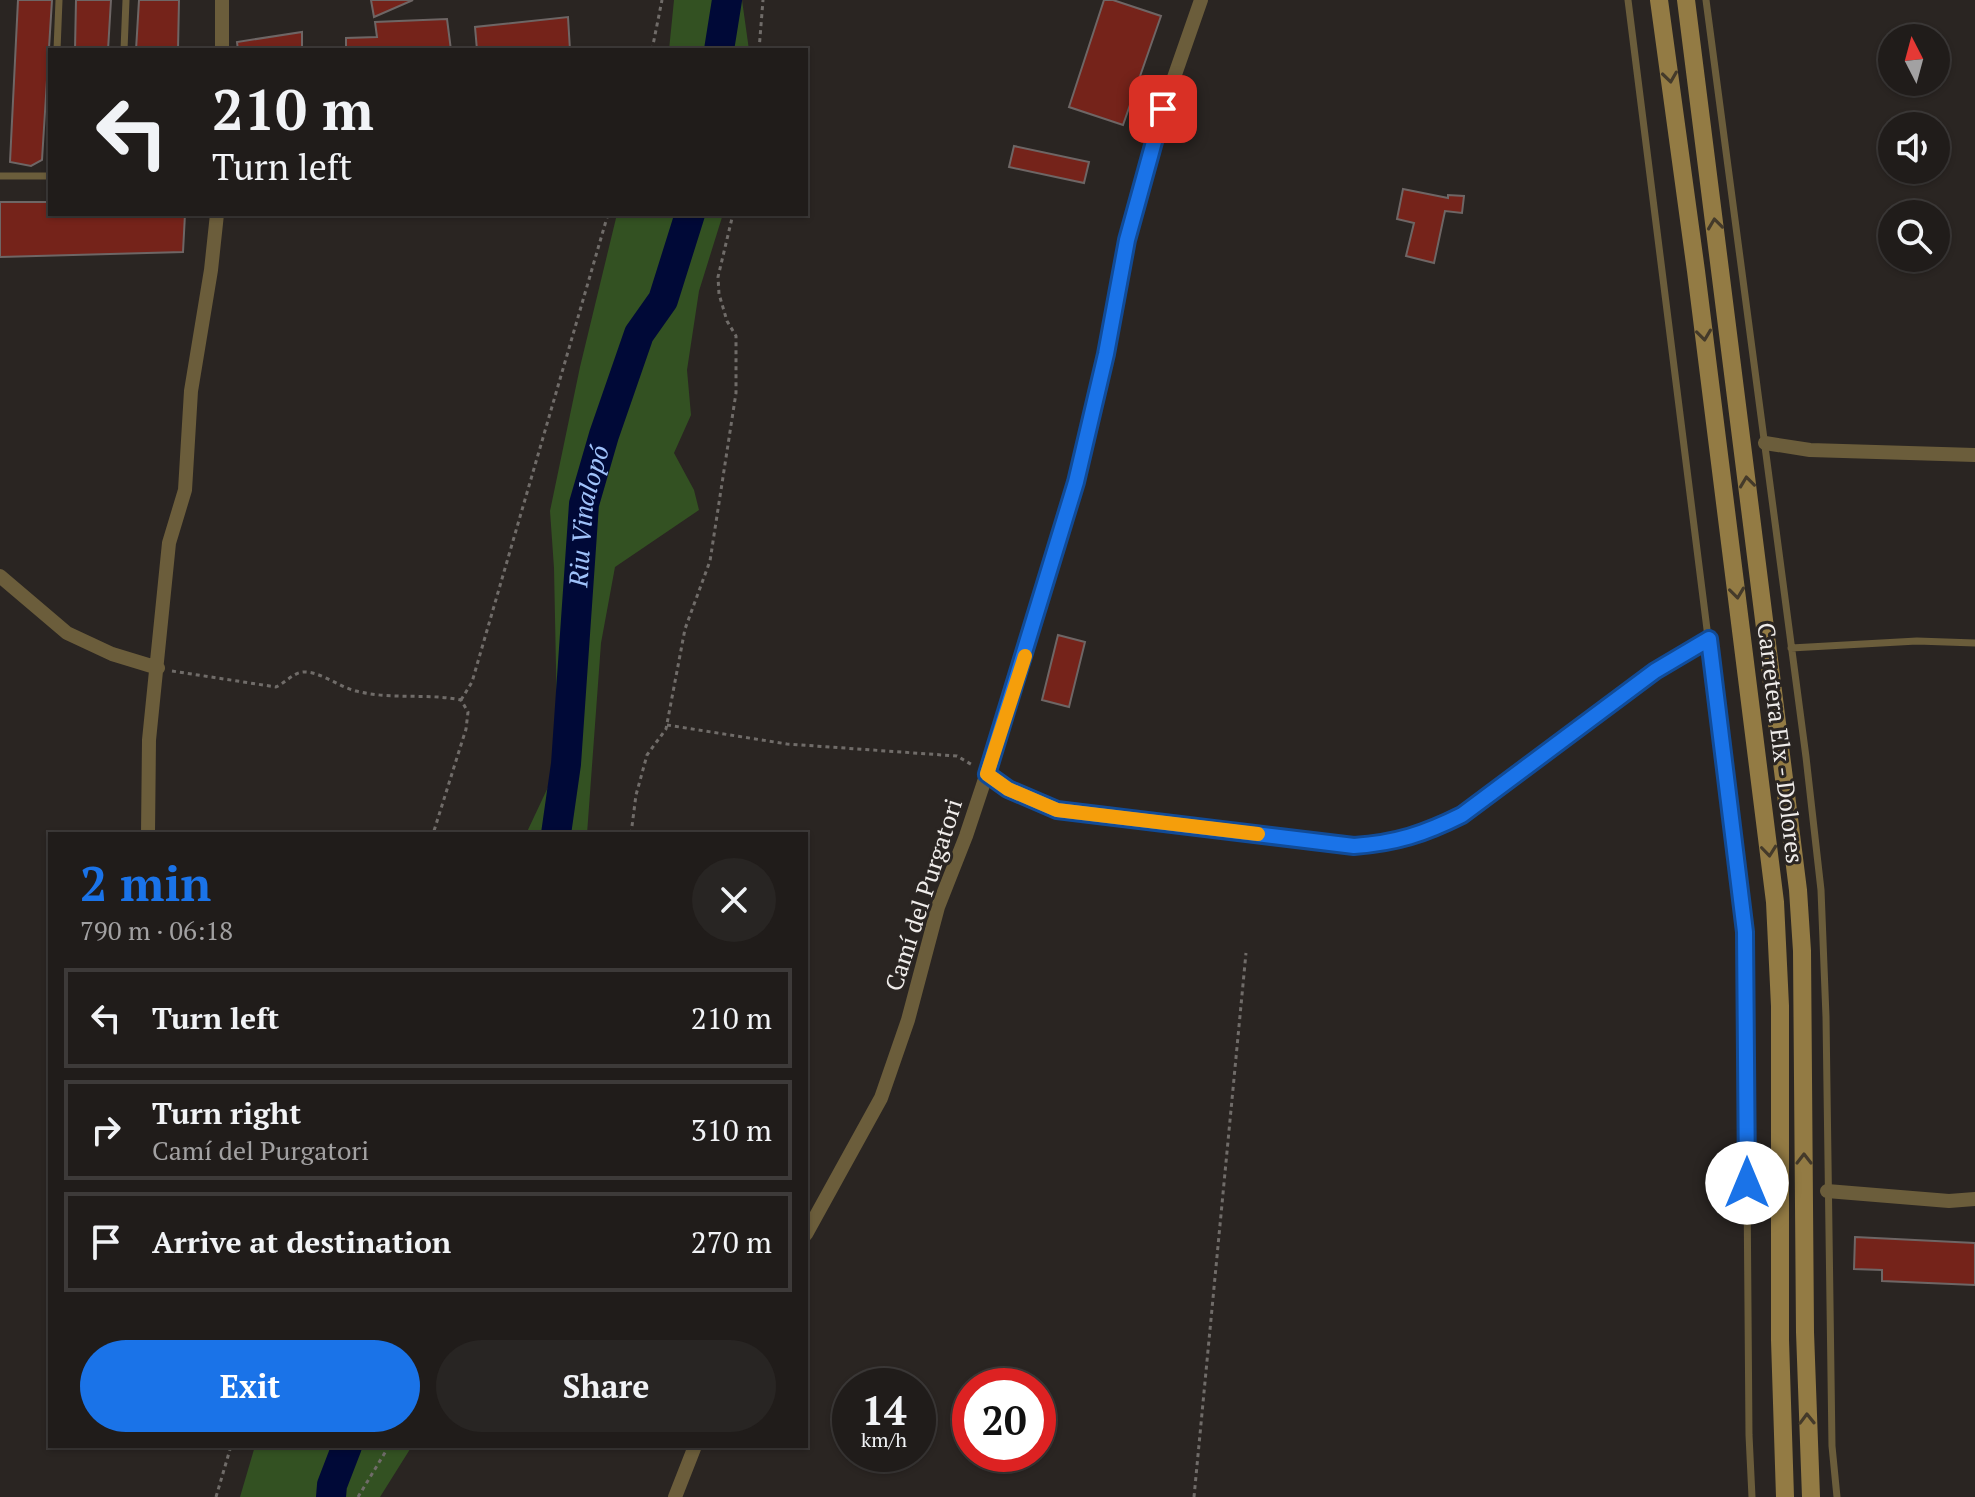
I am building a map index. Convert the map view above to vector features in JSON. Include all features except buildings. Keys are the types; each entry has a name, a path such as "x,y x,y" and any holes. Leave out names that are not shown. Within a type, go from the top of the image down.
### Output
{"main road":[{"name":"Carretera Elx - Dolores","path":"1659,0 1775,902 1780,1006 1780,1340 1785,1497"},
{"name":"Carretera Elx - Dolores","path":"1686,0 1798,890 1802,951 1805,1332 1811,1497"}],"street":[{"path":"222,0 222,48"},
{"name":"Camí del Purgatori","path":"808,1230 881,1098 908,1020 938,907 987,774 1069,508 1106,354 1127,240 1163,109 1201,0"},
{"path":"148,832 149,740 169,543 185,490 191,391 211,270 216,216"},
{"path":"1765,443 1810,450 1975,455"},
{"path":"0,576 67,633 112,654 158,668"},
{"path":"1827,1191 1949,1201 1975,1199"},
{"path":"675,1497 694,1448"}],"lane":[{"path":"57,48 59,0"},
{"path":"124,48 126,0"},
{"path":"1628,0 1745,932 1752,1497"},
{"path":"1706,0 1821,890 1826,1017 1832,1446 1837,1497"},
{"path":"0,176 48,176"},
{"path":"987,774 1008,789 1057,810 1354,846 1389,843 1427,832 1462,815 1655,671 1709,639"},
{"path":"1791,648 1917,641 1975,643"}],"path":[{"path":"652,48 662,0"},
{"path":"759,48 763,0"},
{"path":"461,700 476,667 607,216"},
{"path":"631,832 636,795 647,755 667,725 685,629 710,561 736,393 736,336 727,321 719,294 718,277 733,216"},
{"path":"158,668 276,687 304,672 355,691 396,697 443,696 461,700 468,712 466,729 434,832"},
{"path":"667,725 787,744 957,756 987,774"},
{"path":"1194,1497 1246,953"},
{"path":"216,1497 230,1448"},
{"path":"358,1497 388,1448"}],"green space":[{"path":"674,0 742,0 749,48 669,48"},
{"path":"617,216 722,216 699,291 687,370 691,415 674,453 694,490 699,510 615,567 601,643 587,832 527,832 558,766 550,511 580,367"},
{"path":"254,1448 411,1448 380,1497 240,1497"}],"waterway":[{"name":"Riu Vinalopó","path":"719,48 727,0"},
{"name":"Riu Vinalopó","path":"556,832 566,764 584,504 639,334 663,300 689,216"},
{"name":"Riu Vinalopó","path":"331,1497 332,1485 346,1448"}],"slow traffic":[{"path":"1025,656 987,774 1008,789 1057,810 1258,834"}],"route":[{"path":"1163,109 1127,240 1106,354 1076,482 987,774 1008,789 1057,810 1354,846 1389,843 1427,832 1462,815 1655,671 1709,639 1745,932 1747,1183"}]}
